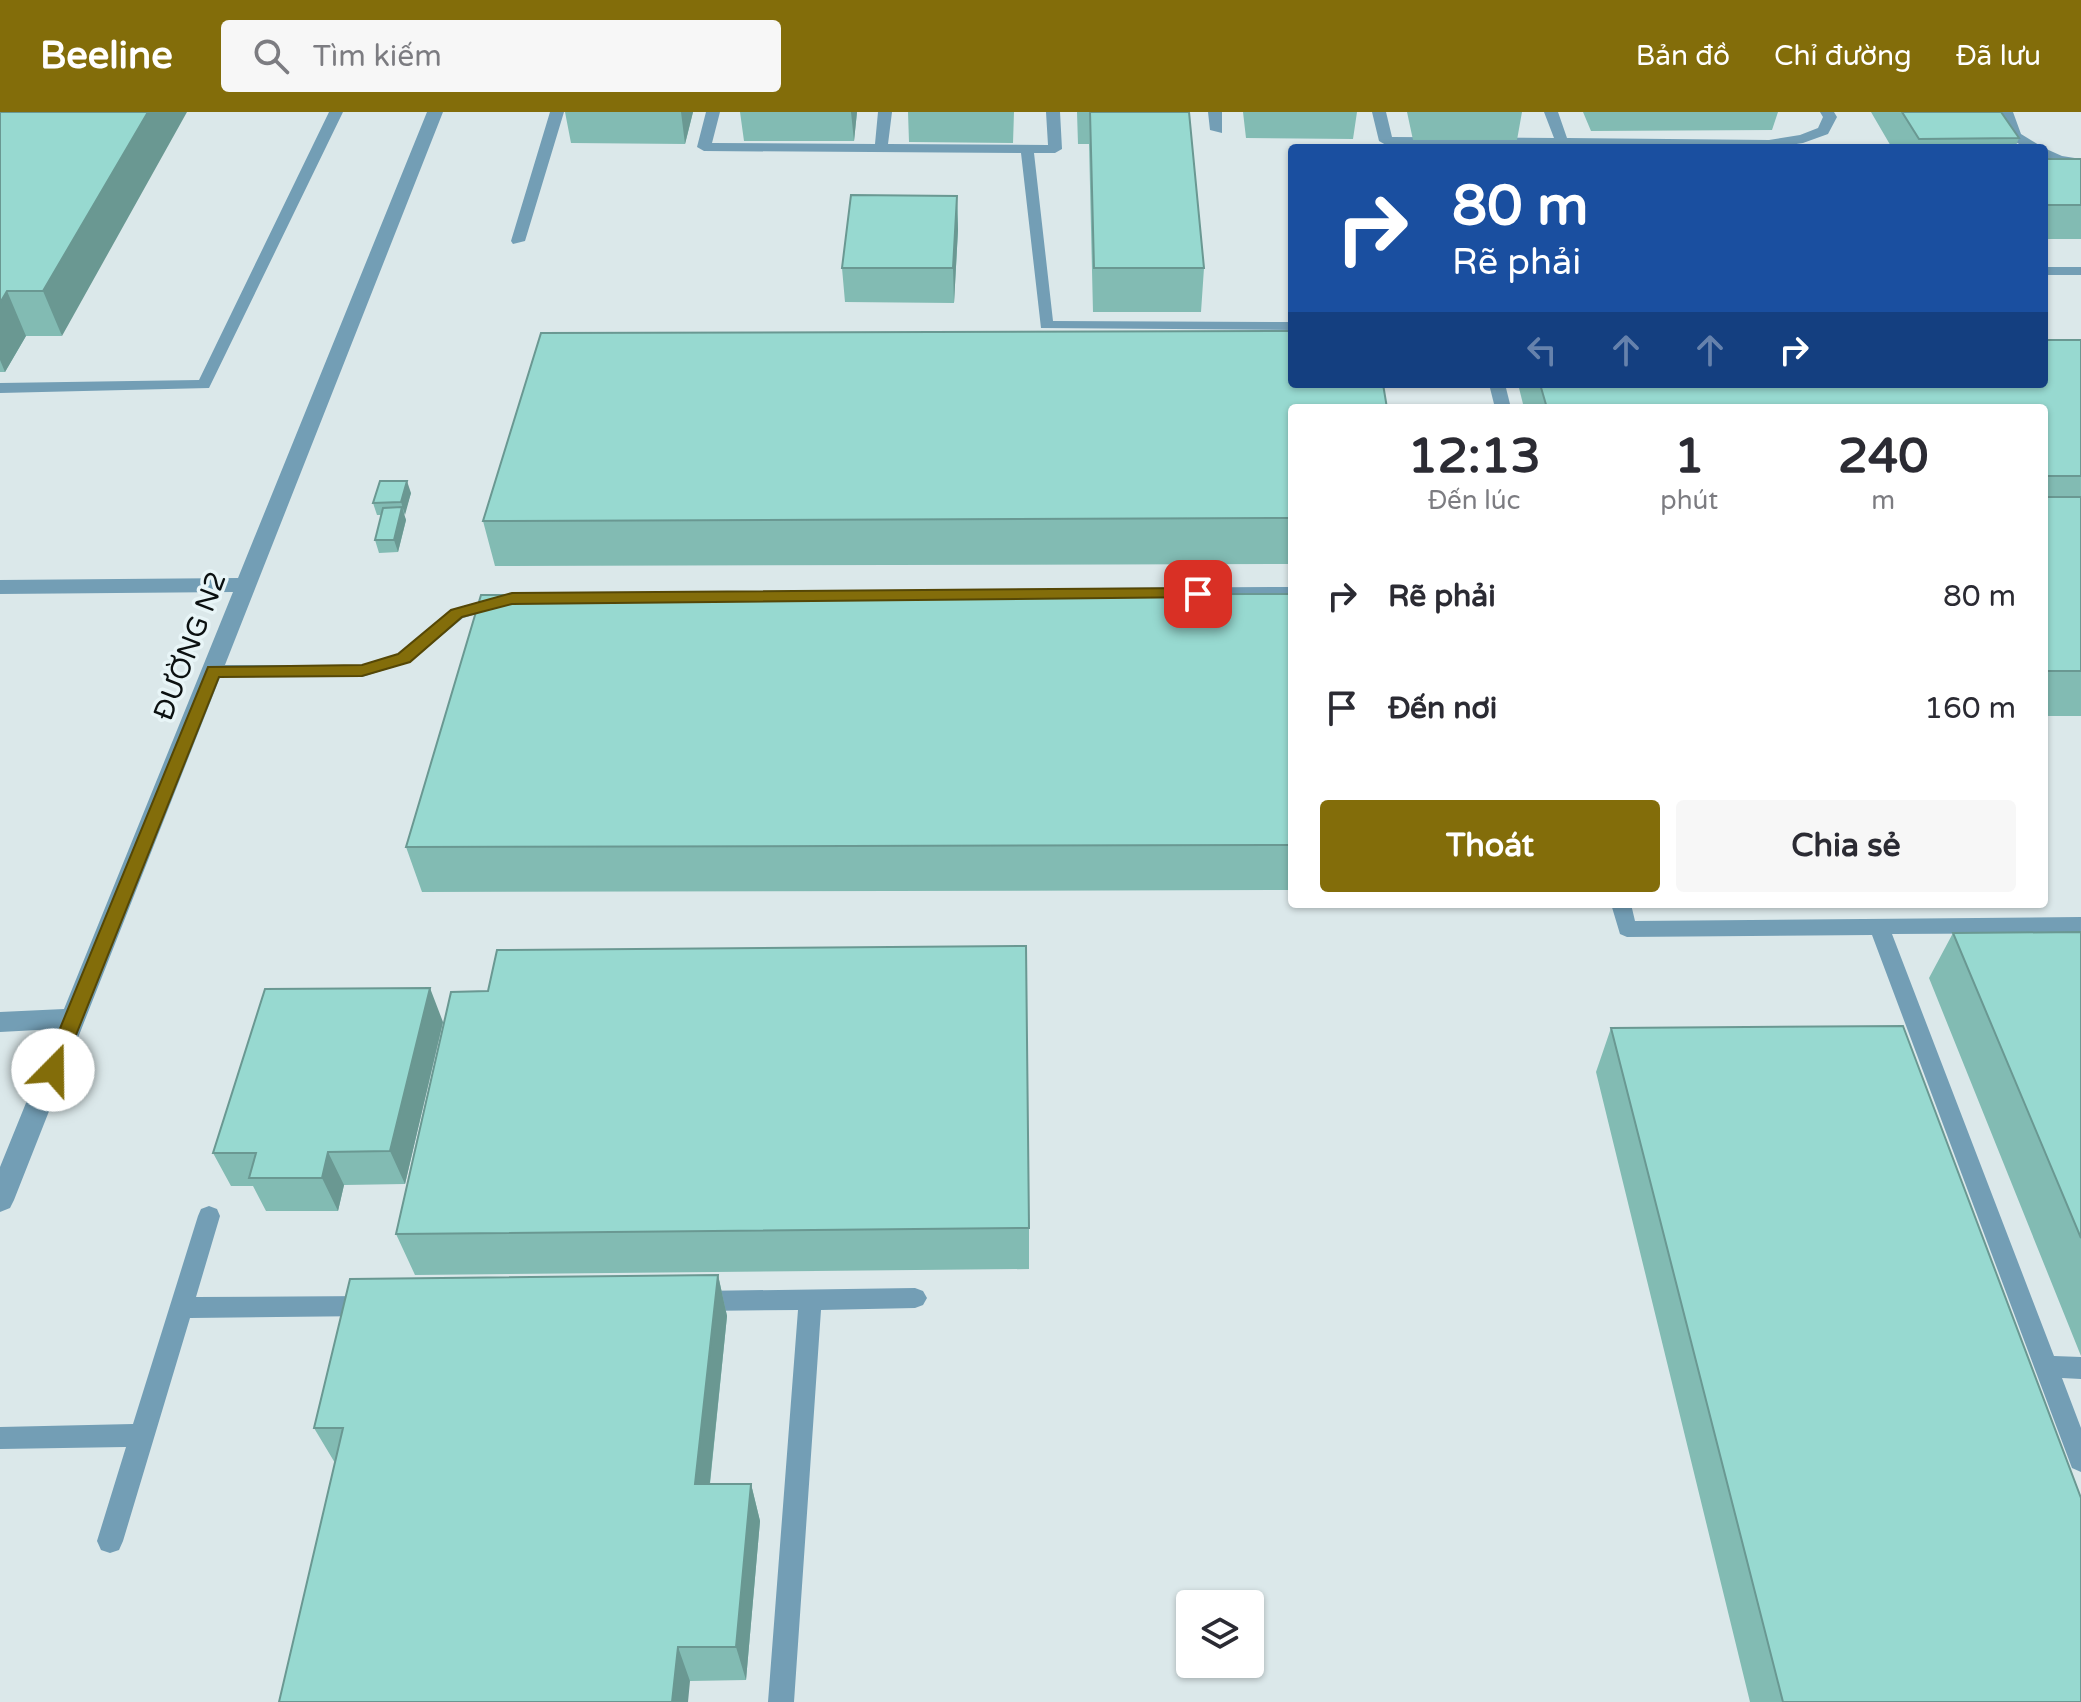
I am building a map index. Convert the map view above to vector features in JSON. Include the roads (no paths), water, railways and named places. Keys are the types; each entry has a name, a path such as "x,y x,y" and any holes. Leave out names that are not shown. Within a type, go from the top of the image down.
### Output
{"street":[{"name":"ĐƯỜNG N2","path":"0,1200 435,112"},
{"path":"0,587 246,585"},
{"path":"0,1022 74,1018"}],"lane":[{"path":"0,388 204,385 336,112"},
{"path":"518,241 557,112"},
{"path":"713,112 704,147 1055,149 1053,112"},
{"path":"881,148 885,112"},
{"path":"1215,112 1217,130"},
{"path":"1379,112 1386,144"},
{"path":"1551,112 1563,144"},
{"path":"1757,144 1803,139 1823,131 1830,117 1827,112"},
{"path":"2006,112 2015,136 2030,144"},
{"path":"1027,149 1046,325 1288,326"},
{"path":"2048,154 2059,160 2081,163"},
{"path":"2048,271 2081,271"},
{"path":"1085,594 1288,593"},
{"path":"213,671 362,671 404,658 457,614 512,599 528,598"},
{"path":"1622,908 1627,929 2081,925"},
{"path":"1879,927 2081,1460"},
{"path":"110,1541 209,1216"},
{"path":"669,1302 915,1298"},
{"path":"781,1702 810,1300"},
{"path":"181,1308 401,1305"},
{"path":"2046,1367 2081,1368"},
{"path":"0,1438 142,1435"}]}
